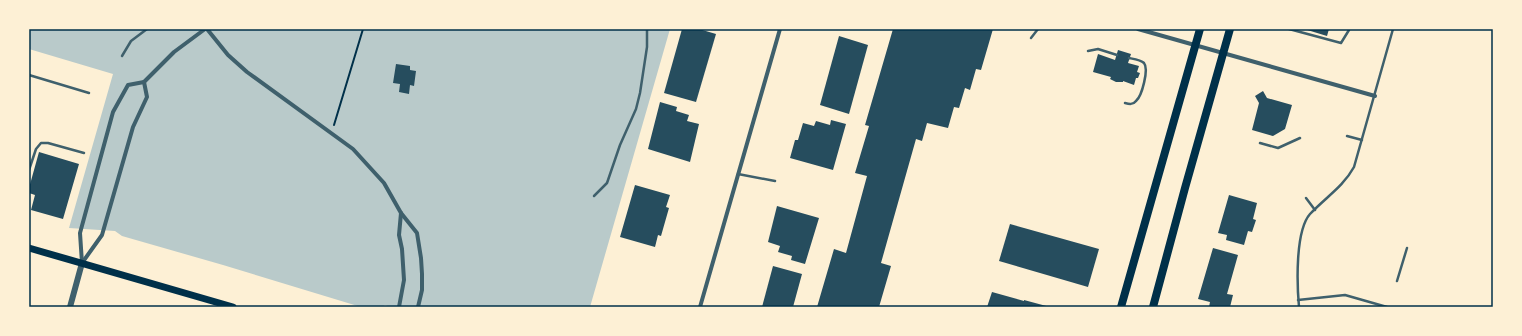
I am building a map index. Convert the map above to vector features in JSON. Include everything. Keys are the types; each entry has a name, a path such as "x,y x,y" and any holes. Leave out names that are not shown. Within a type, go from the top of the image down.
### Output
{"main road":[{"path":"1121,307 1200,29"},
{"path":"1153,307 1230,29"},
{"path":"29,248 233,307"}],"street":[{"path":"70,307 82,263 80,233 113,112 128,85 144,82 174,52 206,29 228,54 247,72 353,149 384,183 401,213 417,232 422,258 422,290 418,307"},
{"path":"700,307 780,29"},
{"path":"1138,29 1375,96"},
{"path":"82,263 102,235 133,127 147,97 144,82"},
{"path":"399,307 404,280 402,249 399,235 401,213"}],"lane":[{"path":"122,56 132,41 147,29"},
{"path":"594,196 608,183 620,145 636,109 640,93 648,29"},
{"path":"1031,38 1038,29"},
{"path":"1289,29 1341,42 1349,30"},
{"path":"1299,307 1299,243 1309,215 1344,182 1354,167 1393,29"},
{"path":"1088,51 1098,49 1117,55"},
{"path":"1125,103 1132,104 1137,101 1140,96 1147,70 1142,61 1129,58"},
{"path":"29,75 89,93"},
{"path":"1347,136 1362,140"},
{"path":"1260,143 1278,148 1300,138"},
{"path":"29,170 36,149 41,143 48,143 84,153"},
{"path":"738,174 775,181"},
{"path":"1306,198 1315,210"},
{"path":"1397,281 1407,248"},
{"path":"1298,300 1345,295 1387,307"}],"path":[{"path":"331,133 363,29"}],"shaded area":[{"path":"29,29 670,29 590,307 391,307 385,305 382,307 361,307 122,236 115,231 69,228 113,74 29,49"}],"building":[{"path":"682,29 699,29 716,34 696,102 664,93"},
{"path":"893,29 993,29 981,70 976,69 970,90 965,88 959,108 954,107 948,128 927,123 922,141 916,139 881,263 891,266 879,307 817,307 834,249 846,253 867,176 855,173 869,126 865,125"},
{"path":"1304,29 1329,29 1327,36"},
{"path":"839,36 868,45 849,114 820,105"},
{"path":"1118,50 1131,54 1128,63 1139,66 1137,72 1140,73 1138,78 1136,78 1134,85 1123,81 1116,82 1110,79 1111,77 1093,72 1098,54 1115,60"},
{"path":"396,64 410,66 410,70 416,71 414,86 410,85 409,94 399,92 400,84 393,83"},
{"path":"1263,91 1267,98 1292,105 1285,129 1273,136 1252,130 1259,103 1255,96"},
{"path":"660,102 677,107 676,111 689,115 687,121 699,124 690,162 648,149"},
{"path":"831,120 846,124 833,170 790,158 795,140 798,140 803,123 814,126 816,121 830,125"},
{"path":"39,152 79,164 63,219 31,210 35,195 29,193 29,188"},
{"path":"635,185 670,195 666,207 669,208 661,236 658,235 655,247 620,237"},
{"path":"1229,195 1257,203 1253,219 1256,220 1252,232 1248,231 1244,245 1226,240 1227,235 1218,233"},
{"path":"777,206 819,218 805,264 791,260 792,256 778,252 780,246 768,242"},
{"path":"1010,224 1099,249 1088,287 999,261"},
{"path":"1213,248 1238,255 1227,294 1233,295 1230,307 1209,307 1210,302 1198,299"},
{"path":"773,266 802,274 793,307 762,307"},
{"path":"992,292 1024,301 1050,307 987,307"}]}
